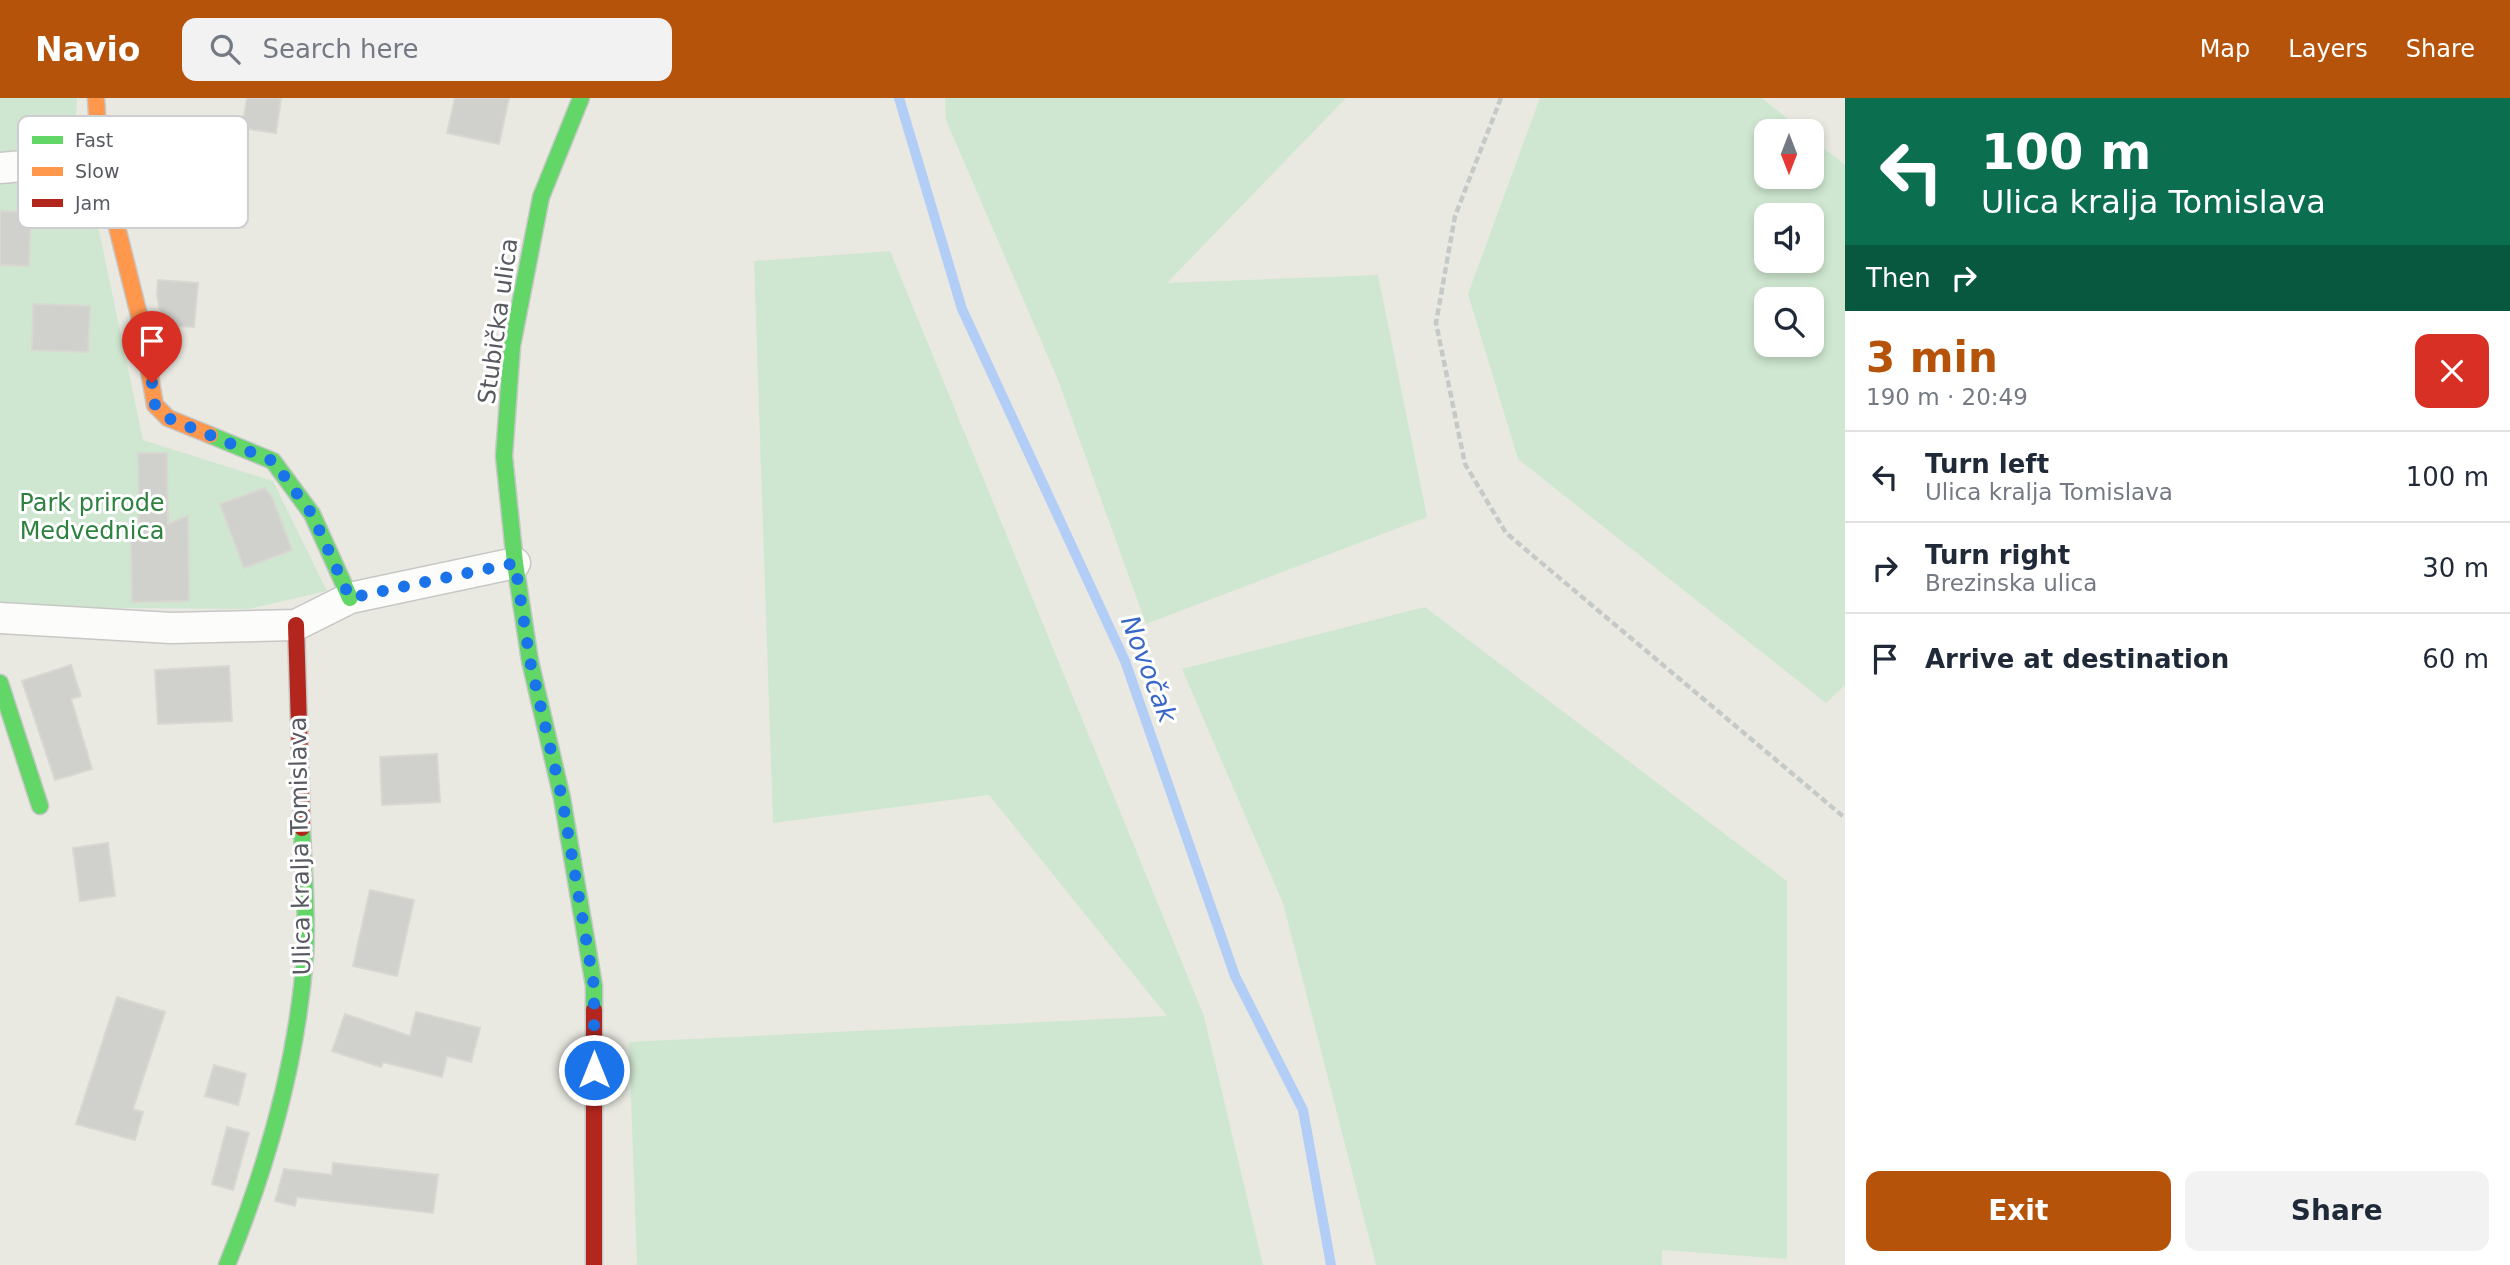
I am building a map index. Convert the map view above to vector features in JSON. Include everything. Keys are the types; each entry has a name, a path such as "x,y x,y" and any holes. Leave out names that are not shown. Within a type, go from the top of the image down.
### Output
{"street":[{"path":"96,98 97,116"},
{"name":"Stubička ulica","path":"581,98 541,197 512,346 504,456 515,563 530,661 562,798 594,986 594,1265"},
{"path":"0,168 18,166"},
{"path":"117,228 140,319 155,405 168,418 273,461 312,514 350,598"},
{"path":"0,618 172,628 296,625 350,598 515,563"},
{"name":"Ulica kralja Tomislava","path":"227,1265 249,1211 278,1113 295,1040 305,954 296,625"},
{"path":"0,683 40,806"}],"path":[{"path":"1501,98 1455,216 1436,323 1465,464 1506,533 1845,818"}],"green space":[{"name":"Park prirode Medvednica","path":"0,98 77,98 76,116 18,116 18,228 98,228 143,440 273,481 327,591 248,609 0,607"},
{"path":"945,98 1346,98 1167,283 1378,275 1427,517 1146,624 1058,380 946,120"},
{"path":"1540,98 1762,98 1788,119 1754,119 1754,189 1824,189 1824,148 1845,165 1845,685 1826,703 1518,459 1468,294"},
{"path":"890,251 1204,1016 1263,1265 637,1265 629,1042 1167,1016 989,795 773,823 754,261"},
{"path":"1425,607 1787,881 1787,1259 1662,1250 1662,1265 1376,1265 1283,903 1182,669"}],"building":[{"path":"247,98 281,98 276,133 248,129 248,116 244,116"},
{"path":"455,98 509,98 499,144 447,133"},
{"path":"0,211 18,212 18,228 30,228 29,266 0,265"},
{"path":"158,280 198,283 194,327 163,325 157,295"},
{"path":"33,304 90,306 88,352 32,350"},
{"path":"138,453 167,453 168,524 188,516 189,601 132,602 131,532 139,532"},
{"path":"265,488 272,497 292,550 244,568 220,504"},
{"path":"71,665 81,696 71,699 92,769 55,780 22,681"},
{"path":"229,666 232,721 158,724 155,670"},
{"path":"437,754 440,802 382,805 380,757"},
{"path":"108,843 115,896 80,901 73,848"},
{"path":"370,890 414,900 397,976 353,966"},
{"path":"117,997 165,1012 133,1109 143,1112 135,1140 76,1124"},
{"path":"416,1012 480,1028 471,1062 447,1056 442,1077 383,1062 381,1067 332,1051 345,1014 410,1036"},
{"path":"214,1065 246,1074 238,1105 205,1096"},
{"path":"227,1127 249,1133 233,1190 212,1184"},
{"path":"333,1163 438,1175 433,1213 297,1197 295,1206 275,1201 284,1169 332,1175"}],"waterway":[{"name":"Novočak","path":"899,98 962,309 1125,661 1235,976 1303,1110 1331,1265"}],"traffic: fast":[{"path":"581,98 541,197 512,346 504,456 515,563 530,661 562,798 594,986 594,1010"},
{"path":"210,435 273,461 312,514 350,598"},
{"path":"0,683 40,806"},
{"path":"227,1265 267,1152 295,1035 306,940 302,828"}],"traffic: slow":[{"path":"96,98 97,116"},
{"path":"117,228 140,319 155,405 168,418 210,435"}],"traffic: jam":[{"path":"296,625 302,828"},
{"path":"594,1010 594,1265"}],"route":[{"path":"152,383 155,405 168,418 273,461 312,514 350,598 515,563 530,661 562,798 594,986 594,1070"}]}
